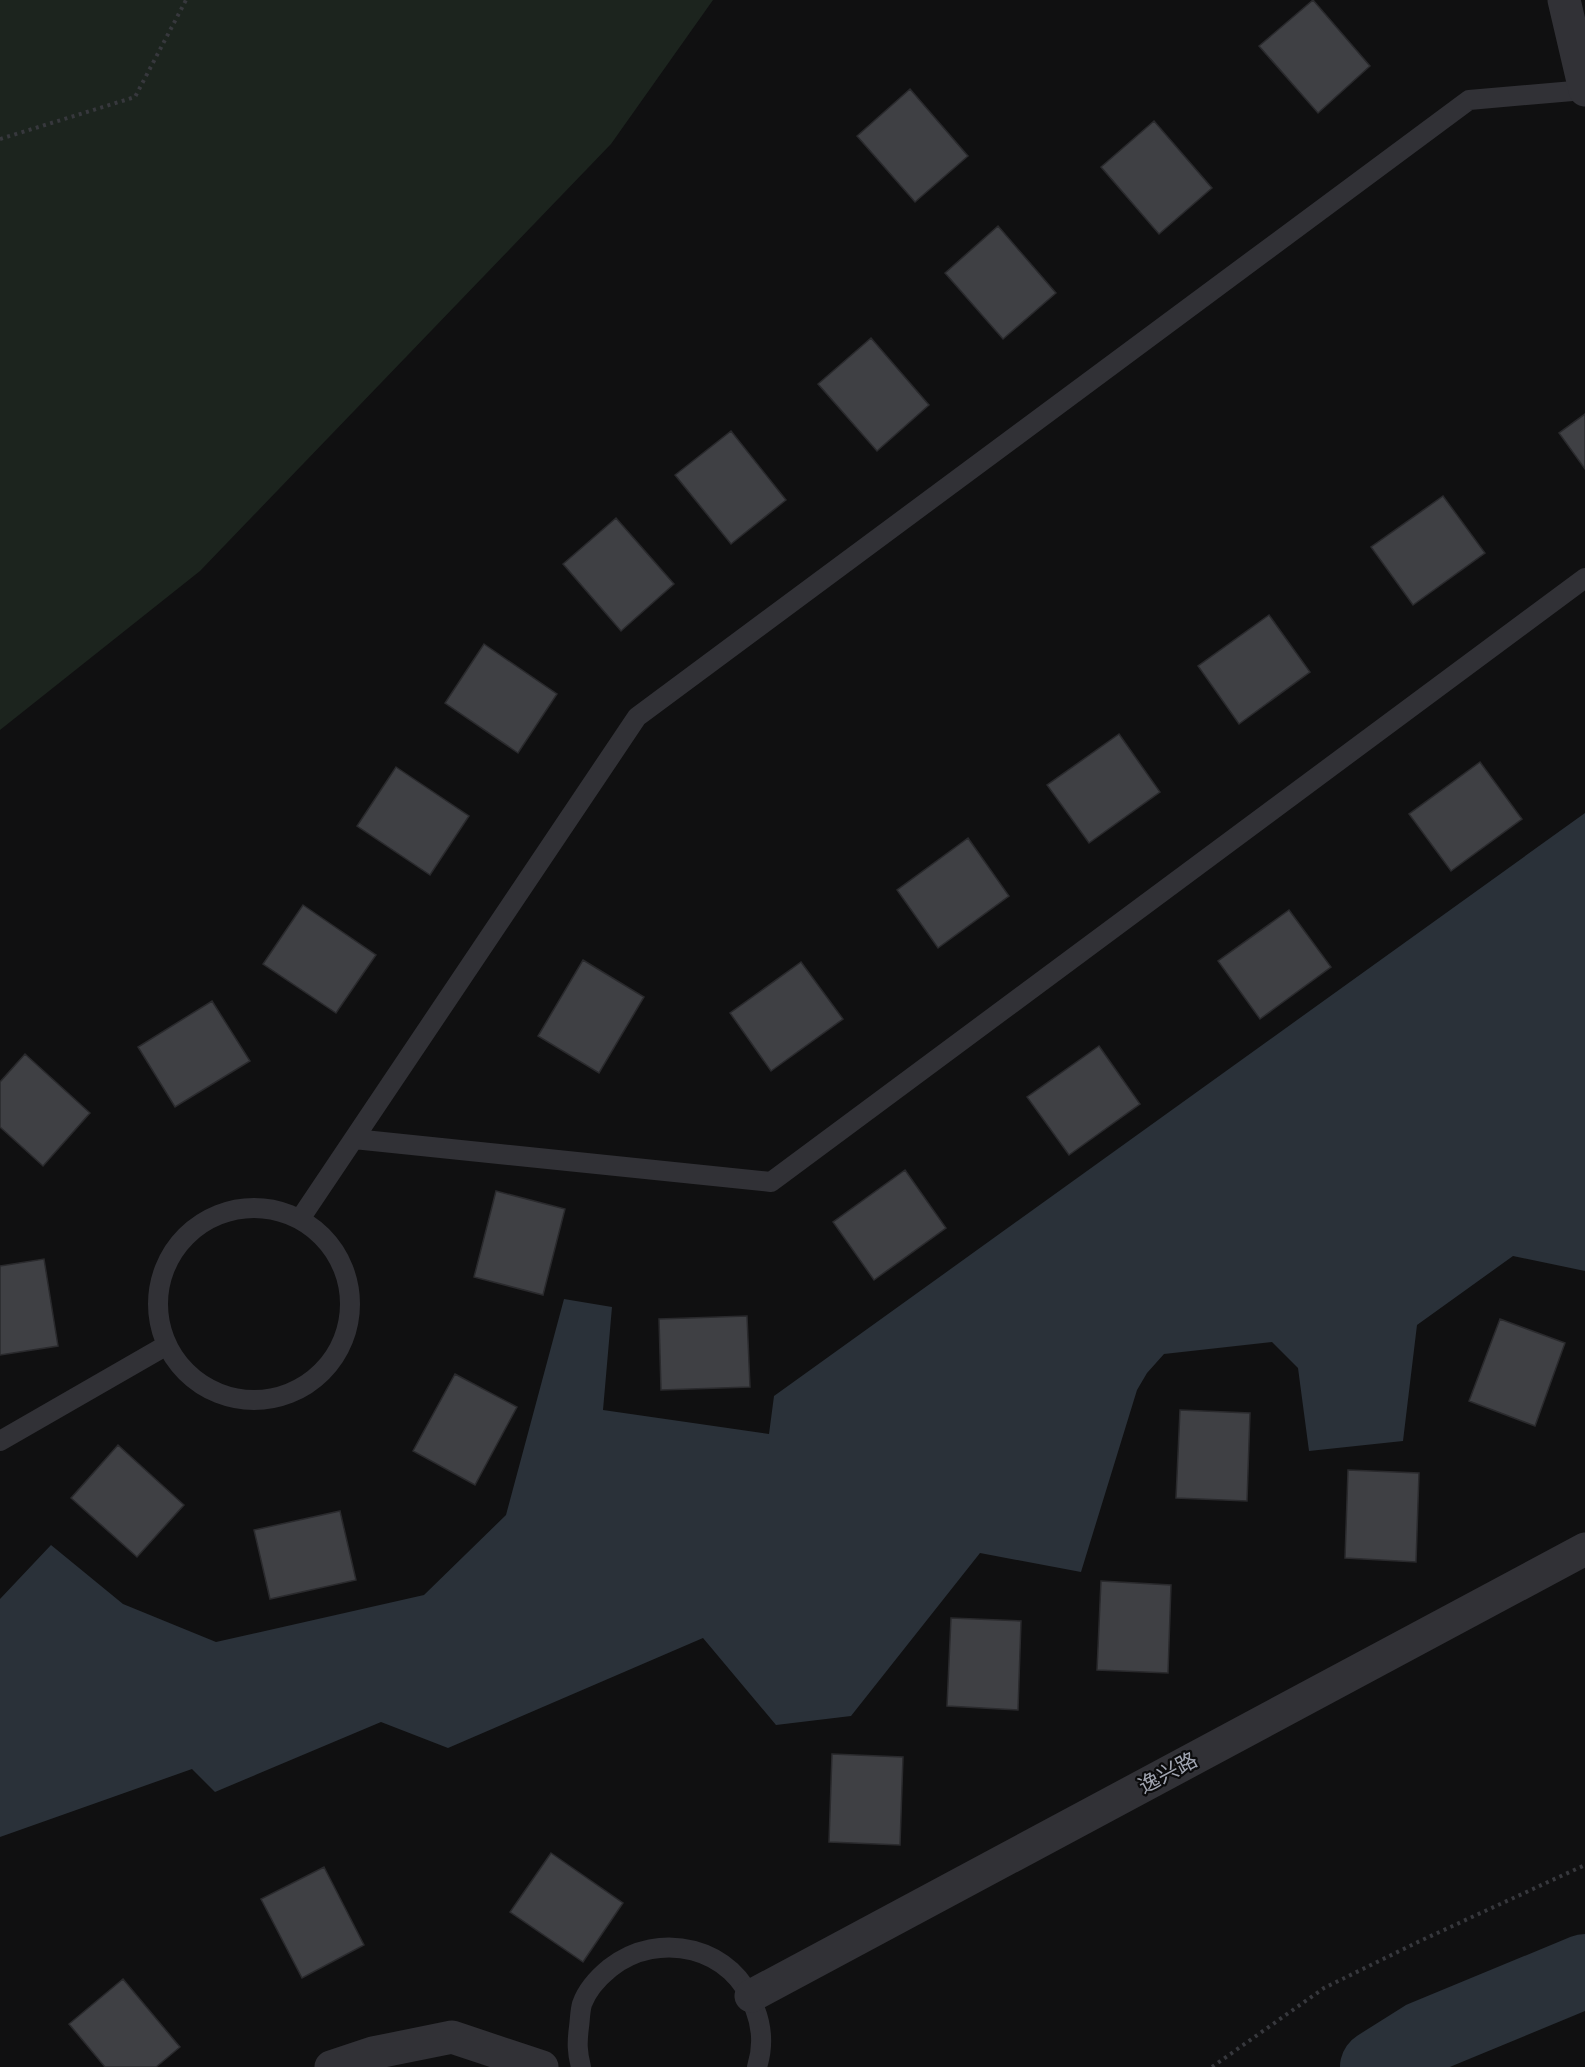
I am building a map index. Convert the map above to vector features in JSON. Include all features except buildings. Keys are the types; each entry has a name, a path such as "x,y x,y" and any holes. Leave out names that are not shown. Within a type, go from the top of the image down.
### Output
{"street":[{"path":"1564,0 1585,90"},
{"name":"逸兴路","path":"751,1996 1585,1549"},
{"path":"331,2067 373,2053 452,2037 542,2067"}],"lane":[{"path":"300,1219 637,717 1469,100 1585,90"},
{"path":"354,1139 771,1182 1585,578"},
{"path":"268,1209 300,1219 330,1244 345,1273 351,1306 343,1343 325,1371 311,1383 281,1398 247,1401 214,1392 186,1373 167,1345 159,1318 160,1284 167,1263 187,1236 214,1216 235,1210 268,1209"},
{"path":"0,1440 167,1345"},
{"path":"581,2067 576,2050 582,2004 599,1978 624,1957 654,1947 686,1948 704,1953 732,1970 751,1996 760,2024 760,2056 757,2067"}],"path":[{"path":"0,139 135,97 186,0"},
{"path":"1212,2067 1324,1988 1585,1865"}],"shaded area":[{"path":"0,0 713,0 611,144 200,571 0,730"},
{"path":"1585,813 1585,1271 1513,1256 1417,1325 1403,1441 1309,1451 1298,1368 1272,1342 1164,1354 1147,1373 1137,1390 1081,1572 980,1553 851,1716 776,1725 703,1638 448,1748 381,1722 215,1792 192,1769 0,1837 0,1599 51,1545 123,1604 216,1642 424,1595 506,1515 564,1299 612,1307 603,1410 769,1434 774,1396"}],"waterway":[{"path":"1377,2067 1423,2038 1585,1971"}]}
